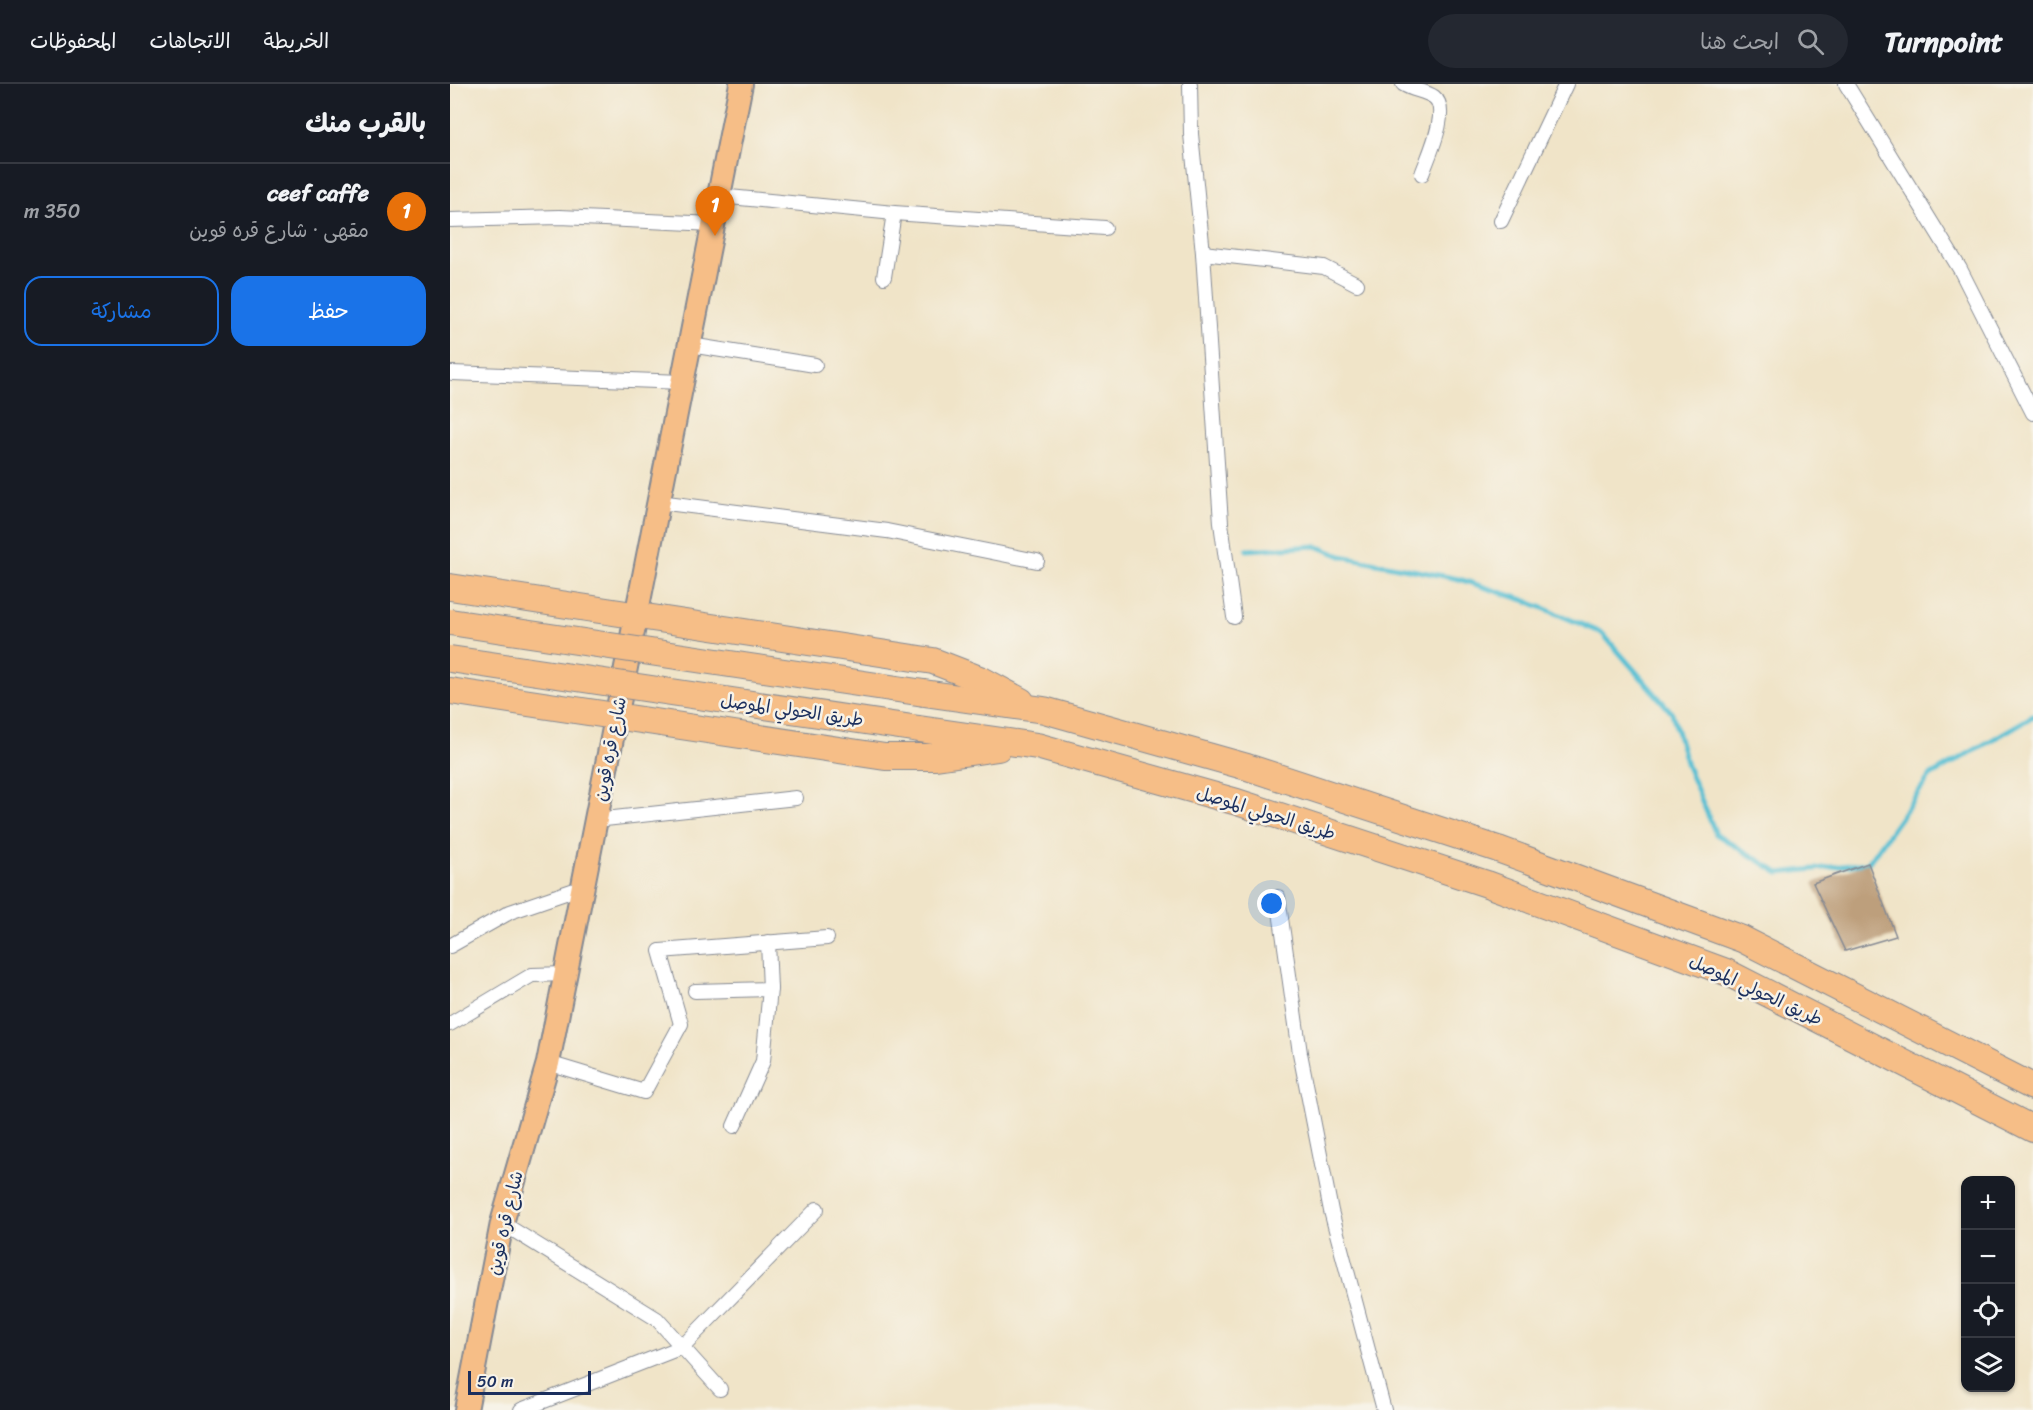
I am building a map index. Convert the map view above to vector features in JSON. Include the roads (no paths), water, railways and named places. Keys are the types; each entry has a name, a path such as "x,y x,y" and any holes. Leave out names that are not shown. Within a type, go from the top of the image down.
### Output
{"highway":[{"path":"450,587 933,661 981,680 1026,704 1044,710"},
{"name":"طريق الحولي الموصل","path":"450,622 1044,710 1247,767 1498,849 1742,939 2033,1087"},
{"name":"طريق الحولي الموصل","path":"450,659 1037,746 1237,802 1475,880 1726,972 2033,1129"},
{"path":"450,691 885,757 936,757 1011,746 1037,746"}],"main road":[{"name":"شارع قره قوين","path":"466,1410 502,1223 548,1063 741,84"}],"street":[{"path":"1190,84 1191,134 1203,252 1221,523 1234,617"},
{"path":"1403,84 1435,98 1441,108 1441,121 1422,174"},
{"path":"1501,221 1566,84"},
{"path":"1846,84 1960,269 2033,413"},
{"path":"719,196 894,213 1105,228"},
{"path":"884,277 894,213"},
{"path":"450,220 560,217 714,224"},
{"path":"1203,252 1324,267 1357,284"},
{"path":"690,345 815,365"},
{"path":"452,373 682,382"},
{"path":"659,502 887,531 1037,561"},
{"path":"596,820 796,798"},
{"path":"450,946 510,912 583,887"},
{"path":"1278,897 1300,1053 1331,1211 1384,1410"},
{"path":"548,1063 644,1092 681,1024 660,951 827,938"},
{"path":"734,1126 763,1061 770,989 768,942"},
{"path":"450,1024 532,975 566,974"},
{"path":"695,991 770,989"},
{"path":"521,1410 682,1347 817,1209"},
{"path":"502,1223 657,1319 720,1389"}],"waterway":[{"path":"1247,550 1316,546 1341,556 1459,579 1524,600 1602,633 1672,713 1687,766 1716,834 1779,873 1868,863 1930,776 2033,716"}],"place":[{"name":"ceef caffe","path":"715,236"}]}
